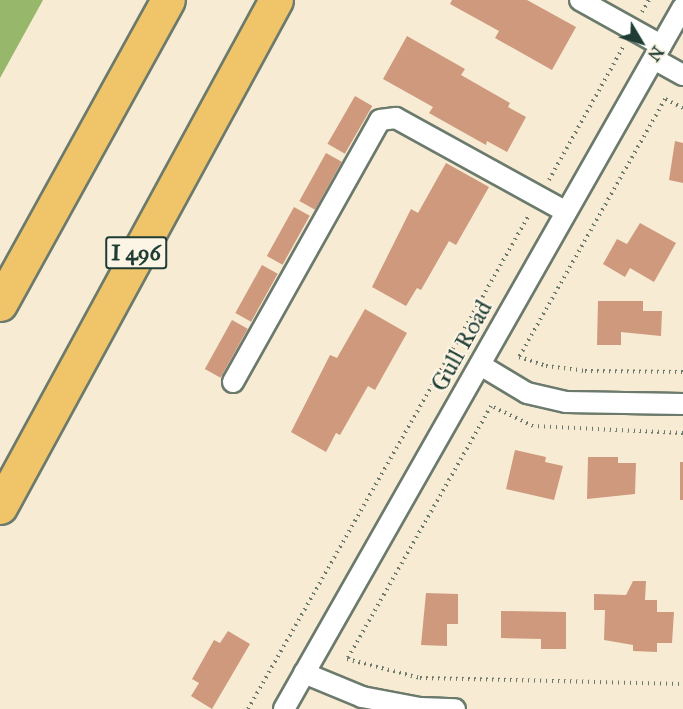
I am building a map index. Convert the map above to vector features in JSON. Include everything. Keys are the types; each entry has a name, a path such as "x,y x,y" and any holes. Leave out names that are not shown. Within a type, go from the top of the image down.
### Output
{"highway":[{"path":"0,304 168,0"},
{"name":"I 496","path":"0,507 276,0"}],"street":[{"path":"580,0 633,30 683,75"},
{"name":"Gull Road","path":"284,709 482,366 566,212 683,7"},
{"path":"233,382 380,120 396,118 566,212"},
{"path":"482,366 527,393 566,402 683,404"},
{"path":"304,673 362,697 420,708 454,709"}],"path":[{"path":"248,709 650,0"},
{"path":"683,108 665,99 519,357 546,366 585,370 683,372"},
{"path":"683,433 533,426 491,406 347,659 420,678 683,684"}],"green space":[{"path":"0,0 43,0 0,78"}],"building":[{"path":"452,0 527,0 576,27 552,70 495,38 499,31 450,4"},
{"path":"407,36 465,69 461,75 510,103 508,107 526,117 507,152 487,141 486,145 429,113 433,107 383,79"},
{"path":"355,96 372,106 345,154 328,144"},
{"path":"675,141 683,143 683,183 669,180"},
{"path":"326,153 342,162 315,210 299,201"},
{"path":"446,163 489,187 456,245 449,241 421,290 417,288 406,306 372,287 411,209 418,213"},
{"path":"294,207 310,216 283,265 267,256"},
{"path":"640,223 676,243 654,282 630,268 625,277 603,264 617,239 627,244"},
{"path":"262,265 278,274 251,322 235,313"},
{"path":"598,301 643,301 643,311 662,311 661,336 621,332 621,345 597,345"},
{"path":"365,309 407,333 375,390 368,386 340,435 336,433 326,452 291,432 330,355 337,358"},
{"path":"232,320 248,329 221,378 205,369"},
{"path":"515,450 546,457 545,462 563,466 554,500 506,489"},
{"path":"588,457 618,457 618,463 636,463 635,494 587,499"},
{"path":"680,462 683,462 683,500 680,500"},
{"path":"633,581 646,581 645,600 657,600 657,612 674,612 672,643 657,643 657,652 633,651 633,645 604,640 605,610 594,610 594,594 626,595"},
{"path":"426,593 458,594 458,624 447,624 447,646 421,645"},
{"path":"501,611 566,612 566,649 541,649 541,639 501,638"},
{"path":"228,631 250,644 212,709 191,696 199,683 192,679 214,640 220,643"}]}
